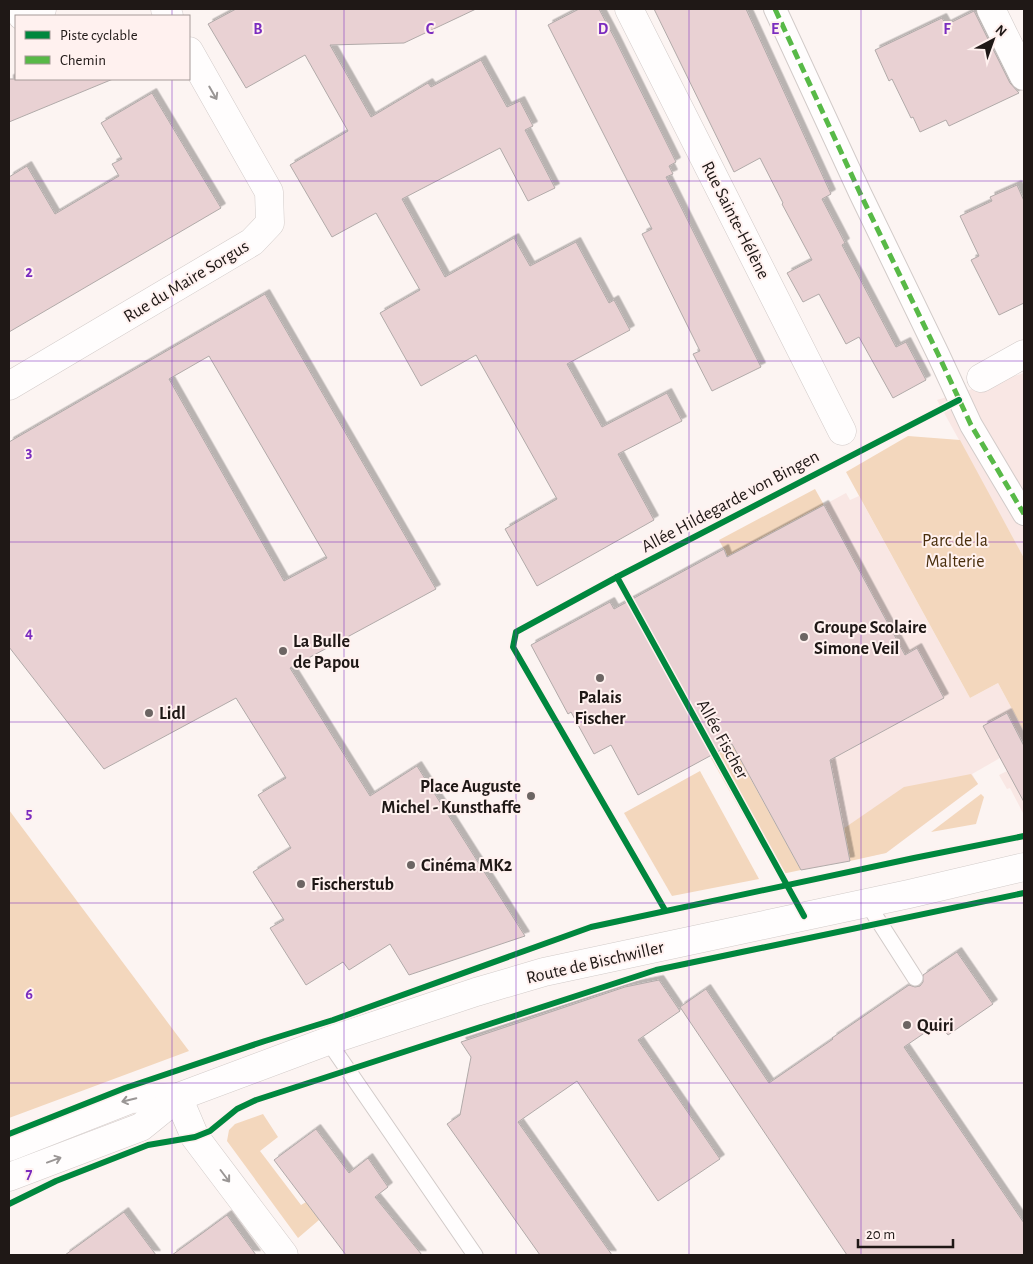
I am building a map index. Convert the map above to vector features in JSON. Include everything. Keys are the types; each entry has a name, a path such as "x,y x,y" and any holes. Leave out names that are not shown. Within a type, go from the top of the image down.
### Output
{"street":[{"path":"25,15 42,9"},
{"name":"Rue Sainte-Hélène","path":"629,9 842,432"},
{"path":"775,9 860,194 971,425 1024,514"},
{"path":"991,9 1024,76"},
{"name":"Rue du Maire Sorgus","path":"9,386 252,242 270,224 270,192 190,53"},
{"path":"981,378 1024,354"},
{"name":"Route de Bischwiller","path":"9,1147 131,1099 178,1097 328,1041 476,992 544,972 867,903 1024,867"},
{"path":"178,1097 195,1137 284,1255"},
{"name":"Route de Bischwiller","path":"9,1177 141,1127 178,1097"}],"lane":[{"path":"867,903 915,978"},
{"path":"328,1041 475,1255"}],"shaded area":[{"path":"1024,373 1024,558 937,400"},
{"name":"Groupe Scolaire Simone Veil","path":"846,493 850,500 859,496 970,698 998,683 1024,731 1024,815 1010,788 1007,789 999,775 1007,771 1000,758 972,774 978,784 886,853 801,870 646,591 724,549 728,557"}],"green space":[{"name":"Parc de la Malterie","path":"908,436 960,440 1024,558 1024,731 998,683 970,698 846,472"},
{"path":"815,489 824,505 728,557 719,540"},
{"path":"732,745 801,870 777,875 711,758"},
{"path":"700,771 759,879 672,896 624,813"},
{"path":"971,774 978,784 886,853 850,861 843,829 904,787"},
{"path":"981,794 984,797 976,824 931,832"},
{"path":"9,810 189,1051 9,1118"},
{"path":"263,1114 278,1137 260,1151 301,1205 313,1198 326,1214 298,1238 227,1141 229,1130 235,1124"}],"building":[{"path":"236,9 476,9 404,43 330,45 371,117 428,83 431,87 481,60 507,107 520,101 533,126 525,130 555,188 528,201 500,148 402,199 445,277 514,238 530,266 576,242 609,303 614,300 630,330 567,364 602,427 667,393 682,421 618,454 654,520 537,586 505,529 557,499 476,355 421,386 380,313 420,290 376,213 332,237 290,165 348,131 305,55 246,88 208,24"},
{"path":"579,9 599,9 615,39 676,162 669,166 673,174 666,177 761,367 712,391 693,354 700,351 642,234 652,229 548,25"},
{"path":"654,9 746,9 831,194 822,199 845,243 842,245 896,347 906,342 926,380 893,398 859,337 846,344 819,294 803,302 787,273 812,260 760,158 734,172"},
{"path":"974,11 1010,83 1019,93 949,126 946,120 920,132 892,79 889,81 875,50 942,18 946,25"},
{"path":"9,79 111,80 9,122"},
{"path":"152,93 221,208 9,332 9,177 27,166 55,214 119,176 112,164 122,159 101,123"},
{"path":"1017,185 1024,201 1024,303 999,315 971,260 979,256 960,216 992,201 990,197"},
{"path":"265,294 436,589 290,668 370,796 417,766 525,936 409,975 390,944 349,970 343,962 306,985 270,928 284,920 253,872 291,848 258,795 286,778 236,698 104,769 9,647 9,442","holes":["209,356 327,558 284,581 169,379"]},
{"name":"Groupe Scolaire Simone Veil","path":"824,505 905,655 917,648 944,698 830,760 850,861 801,870 732,744 638,795 611,745 594,754 571,712 568,714 531,645 610,602 614,609 724,549 727,557"},
{"path":"1007,713 1024,746 1024,802 983,726"},
{"path":"957,952 993,1004 948,1035 939,1023 904,1047 1024,1223 1024,1255 847,1255 680,1007 706,989 769,1083 909,985 920,986 923,982 923,975"},
{"path":"659,980 680,1011 638,1040 720,1159 658,1201 577,1081 518,1122 612,1255 540,1255 447,1124 460,1115 471,1057 461,1042 625,987"},
{"path":"316,1129 349,1173 368,1158 388,1187 375,1197 422,1255 346,1255 274,1160"},
{"path":"124,1212 156,1255 65,1255"},
{"path":"227,1215 256,1255 172,1255 204,1232"}],"marked path":[{"path":"775,9 860,193 971,425 1024,514"}],"cycle path":[{"name":"Allée Hildegarde von Bingen","path":"665,910 513,647 516,632 617,577 959,400"},
{"name":"Allée Fischer","path":"617,577 804,916"},
{"path":"9,1134 125,1088 333,1020 591,927 1024,836"},
{"path":"9,1204 56,1181 148,1145 195,1137 210,1131 237,1109 256,1100 656,970 1024,893"}],"place":[{"name":"Groupe Scolaire Simone Veil","path":"804,637"},
{"name":"La Bulle de Papou","path":"283,651"},
{"name":"Palais Fischer","path":"600,678"},
{"name":"Lidl","path":"149,713"},
{"name":"Place Auguste Michel - Kunsthaffe","path":"531,796"},
{"name":"Cinéma MK2","path":"411,865"},
{"name":"Fischerstub","path":"301,884"},
{"name":"Quiri","path":"907,1025"}]}
